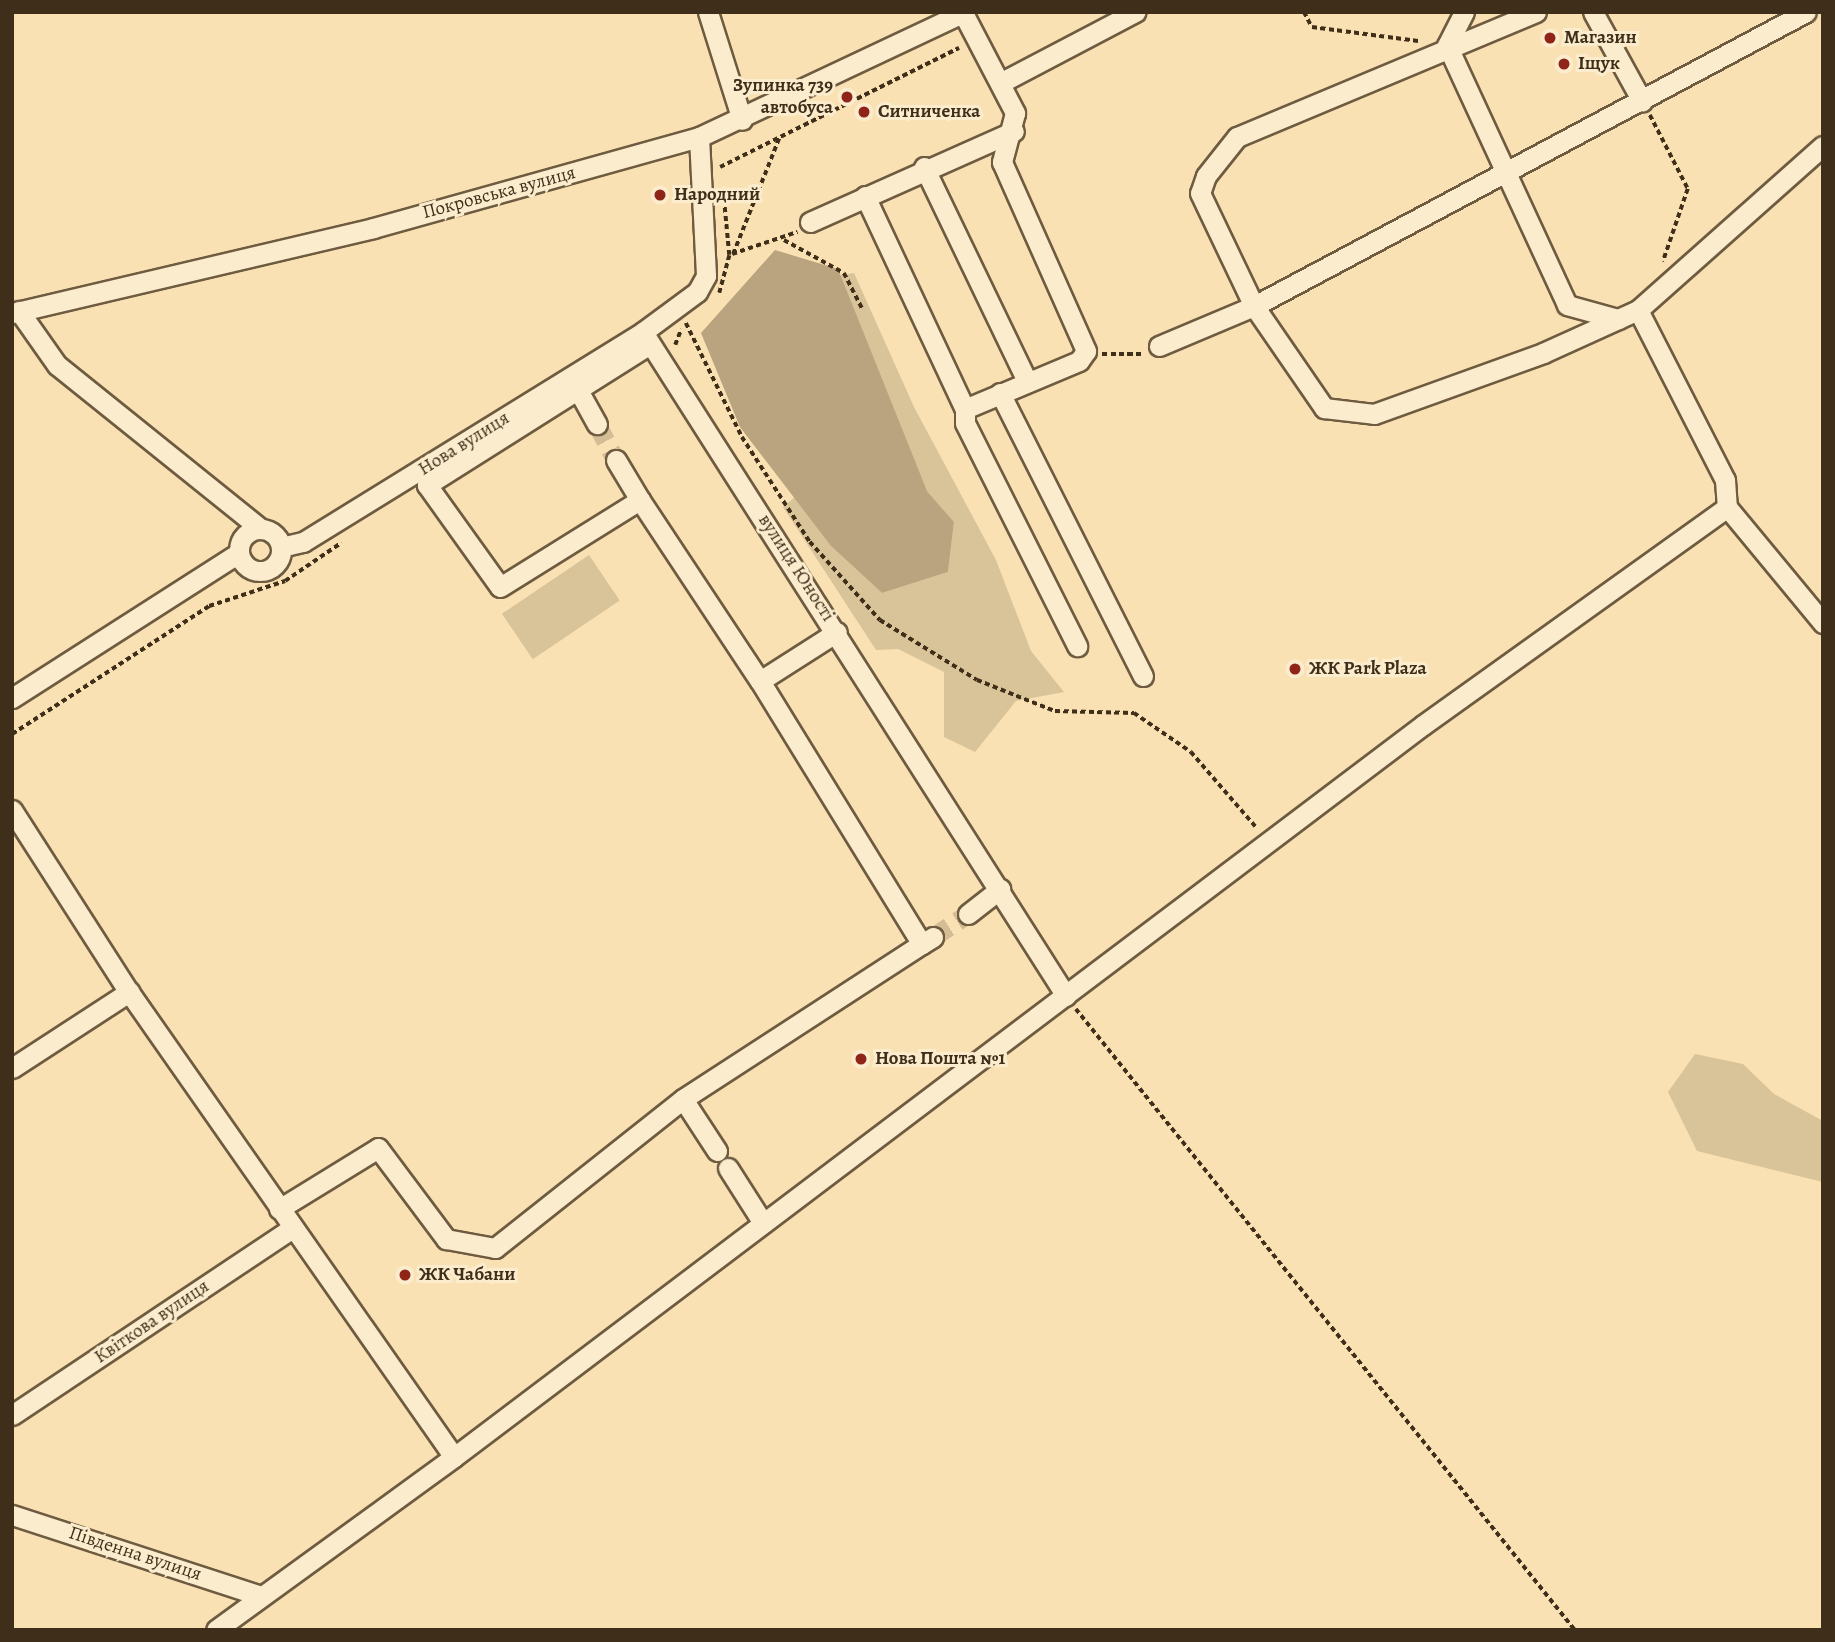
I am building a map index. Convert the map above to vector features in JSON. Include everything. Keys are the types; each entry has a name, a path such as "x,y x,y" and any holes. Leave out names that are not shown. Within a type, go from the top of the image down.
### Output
{"street":[{"path":"708,12 742,120"},
{"path":"1000,83 1135,12"},
{"path":"1447,45 1464,12"},
{"path":"1536,12 1447,45 1237,137 1226,148 1200,193 1254,306 1324,408 1374,414 1638,310 1653,291 1823,146"},
{"path":"1593,12 1642,101"},
{"path":"1159,346 1254,306 1806,12"},
{"path":"964,13 1015,113 1014,131 1002,162 1086,351 1079,361 964,409"},
{"name":"Покровська вулиця","path":"15,312 360,231 699,137 742,120 964,13"},
{"path":"1447,45 1567,305 1618,319"},
{"path":"803,227 924,167 1014,131"},
{"path":"640,500 500,587 427,485 578,390 647,338 697,292 709,258 699,137"},
{"path":"924,167 1027,381"},
{"path":"865,196 964,409 964,423 1077,646"},
{"path":"1638,310 1725,480 1727,507 1823,623"},
{"path":"15,312 57,365 261,529 274,534 281,547 274,566 260,571 246,566 239,553"},
{"name":"Нова вулиця","path":"281,547 303,542 647,338"},
{"name":"вулиця Юності","path":"647,338 837,632 1066,996"},
{"path":"578,390 597,424"},
{"path":"1000,393 1143,676"},
{"path":"279,1209 379,1147 446,1239 495,1248 684,1099 928,941 640,500 617,460"},
{"path":"216,1630 258,1595 454,1457 1268,842 1727,507"},
{"path":"12,698 239,553 247,533 261,529"},
{"path":"760,681 837,632"},
{"path":"12,810 129,992 454,1457"},
{"path":"968,914 1000,888"},
{"path":"12,1068 129,992"},
{"path":"684,1099 717,1151"},
{"path":"728,1168 763,1223"},
{"name":"Квіткова вулиця","path":"12,1415 292,1228"},
{"name":"Південна вулиця","path":"12,1515 258,1595"}],"path":[{"path":"1304,12 1312,27 1447,45"},
{"path":"731,254 720,164 977,39"},
{"path":"1642,101 1688,189 1653,291"},
{"path":"716,296 725,287 731,254 781,134"},
{"path":"709,258 784,240 803,227"},
{"path":"784,240 844,273 863,310"},
{"path":"672,351 686,323 696,314"},
{"path":"686,323 742,438 810,542 880,620 977,680 1055,711 1134,713 1191,752 1268,842"},
{"path":"1086,351 1141,355 1159,346"},
{"path":"12,734 209,606 285,581 351,537"},
{"path":"1066,996 1576,1630"}],"shaded area":[{"path":"775,250 838,269 927,491 954,522 948,572 882,593 831,546 740,427 701,333"},
{"path":"854,273 914,407 996,560 1031,651 1064,692 1016,701 975,752 944,737 944,672 898,649 876,650 783,507 796,496 831,546 882,593 948,572 954,522 927,491 831,277"},
{"path":"589,555 620,601 533,659 502,614"},
{"path":"1695,1054 1743,1064 1774,1094 1823,1121 1823,1182 1697,1151 1668,1092"}],"tunnel":[{"path":"597,424 616,460"},
{"path":"933,937 968,914"}],"place":[{"name":"Магазин","path":"1550,38"},
{"name":"Іщук","path":"1564,64"},
{"name":"Зупинка 739 автобуса","path":"847,97"},
{"name":"Ситниченка","path":"864,112"},
{"name":"Народний","path":"660,195"},
{"name":"ЖК Park Plaza","path":"1295,669"},
{"name":"Нова Пошта №1","path":"861,1059"},
{"name":"ЖК Чабани","path":"405,1275"}]}
